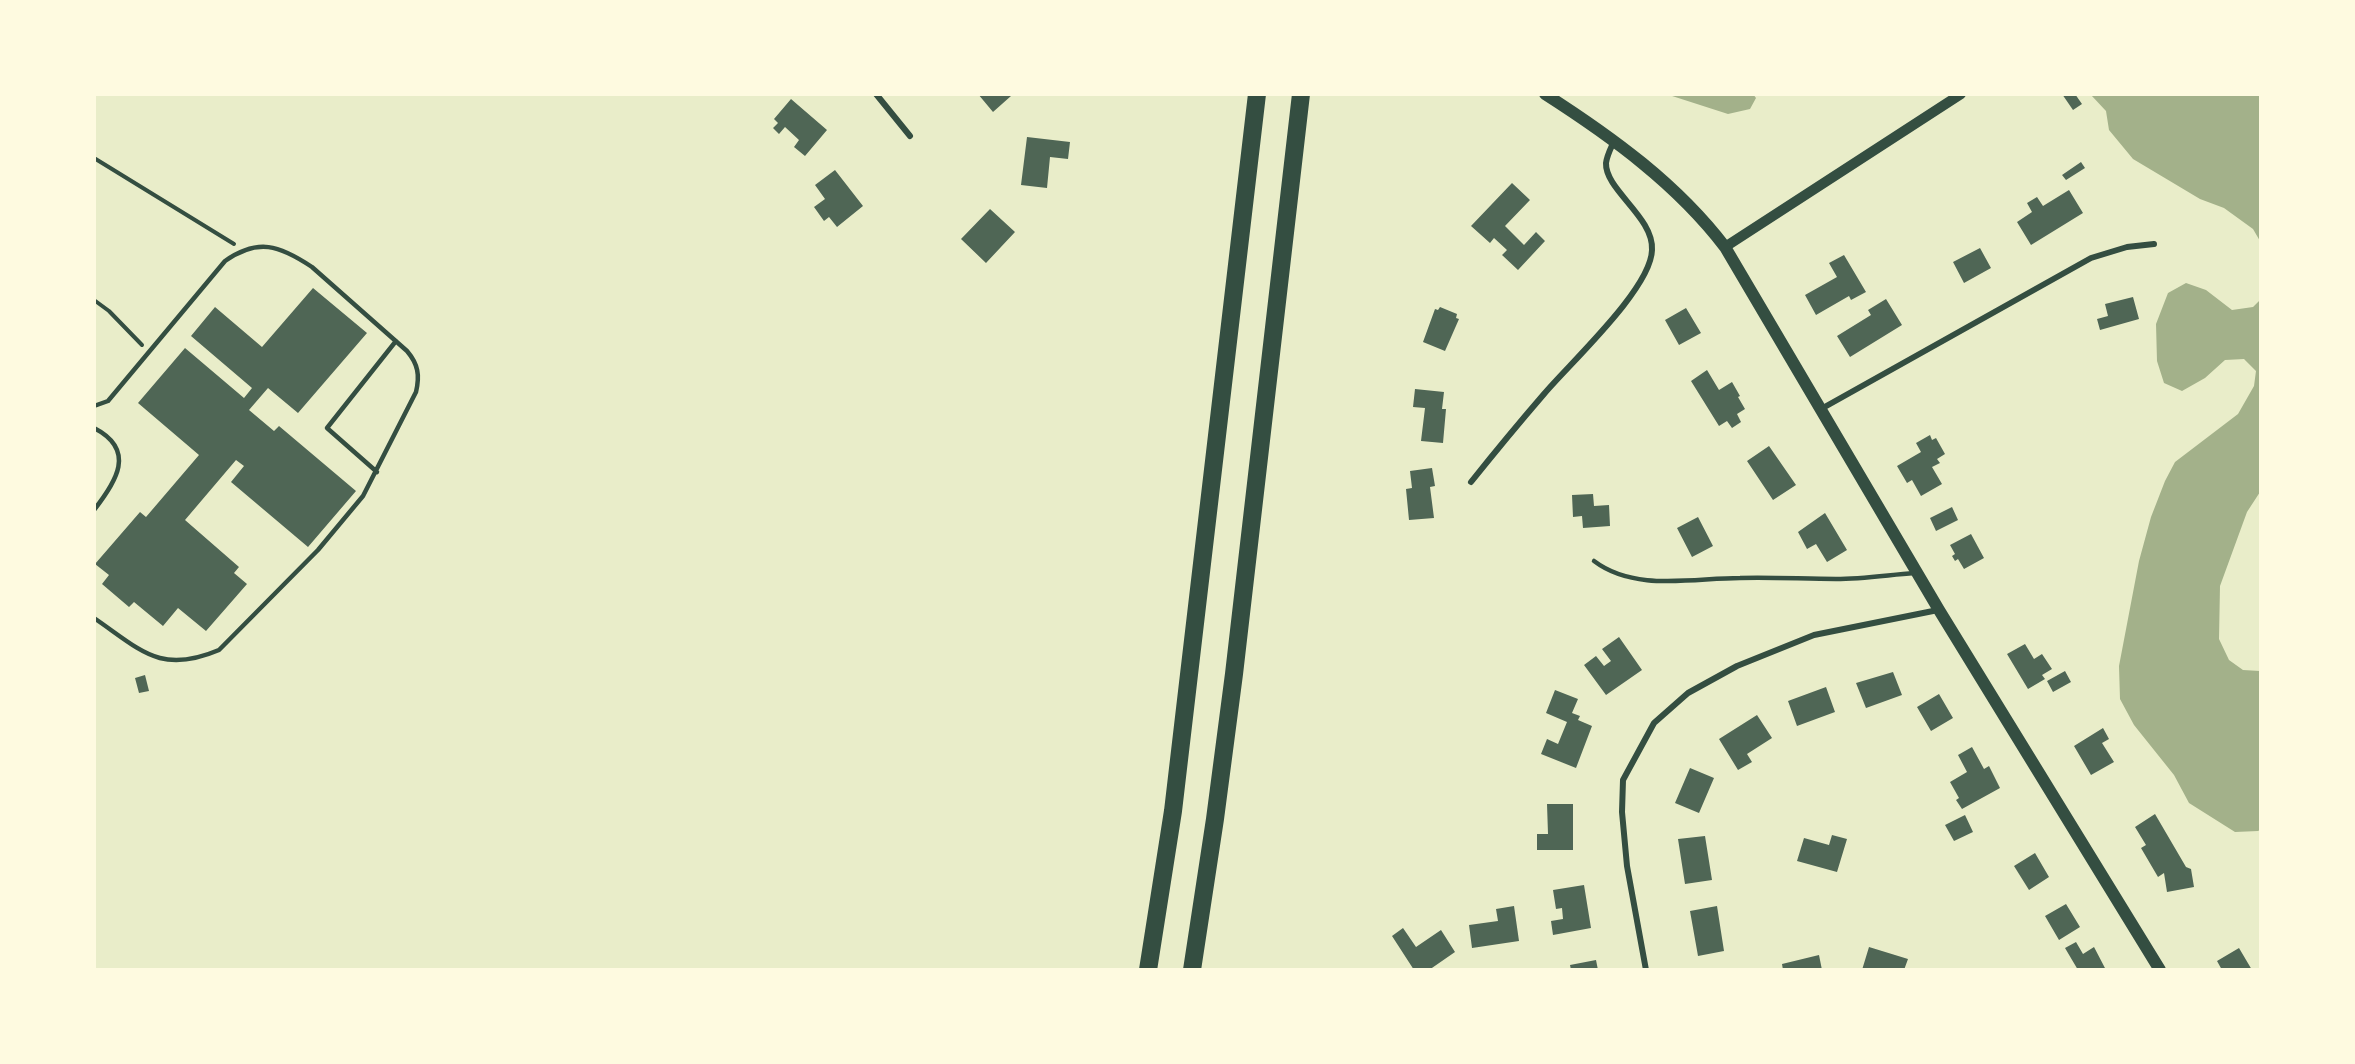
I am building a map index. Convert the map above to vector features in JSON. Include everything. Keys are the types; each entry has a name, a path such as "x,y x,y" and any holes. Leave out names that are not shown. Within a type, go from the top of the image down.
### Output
{"highway":[{"path":"1148,969 1173,811 1257,94"},
{"path":"1192,969 1234,674 1301,94"}],"main road":[{"path":"1545,94 1614,141 1668,184 1692,207 1725,247 1939,610 2160,969"}],"street":[{"path":"876,94 910,136"},
{"path":"1725,247 1961,94"},
{"path":"1471,482 1543,395 1620,310 1649,265 1652,252 1649,234 1610,177 1606,165 1614,141"},
{"path":"1820,410 2091,258 2127,247 2154,244"},
{"path":"1646,969 1628,866 1622,812 1623,780 1654,723 1688,693 1737,666 1781,648 1814,635 1939,610"}],"lane":[{"path":"94,406 108,400 209,277 225,261 242,249 261,246 280,250 312,267 415,360 419,382 377,472 363,496 318,550 219,650 202,658 164,661 149,656 94,618"},
{"path":"377,472 327,428 396,341"},
{"path":"94,428 102,432 119,453 119,469 115,481 94,510"},
{"path":"1594,561 1603,568 1637,579 1657,581 1738,578 1839,579 1917,572"}],"path":[{"path":"94,158 242,249"},
{"path":"94,300 109,311 148,352"}],"shaded area":[{"path":"1753,94 1756,98 1750,109 1728,114 1669,95"},
{"path":"2091,95 2260,95 2260,241 2253,229 2224,208 2200,199 2133,159 2109,130 2106,111"},
{"path":"2186,283 2206,290 2232,310 2253,307 2260,300 2260,492 2247,512 2220,586 2219,639 2229,660 2243,670 2260,671 2260,830 2258,831 2235,832 2189,803 2174,775 2134,725 2120,699 2119,666 2139,561 2151,517 2165,481 2175,462 2238,414 2254,386 2256,371 2244,359 2225,360 2205,378 2182,391 2164,383 2157,361 2156,324 2168,293"}],"building":[{"path":"978,94 1010,94 1011,96 993,112"},
{"path":"2062,94 2075,94 2082,104 2073,110"},
{"path":"791,99 827,130 805,156 794,147 799,140 785,127 779,134 773,128 778,123 774,119"},
{"path":"1027,137 1070,142 1068,159 1050,157 1047,188 1021,185"},
{"path":"2081,162 2085,168 2066,180 2062,175"},
{"path":"835,170 863,206 837,227 829,217 824,221 814,207 825,199 815,185"},
{"path":"1512,183 1530,200 1505,226 1524,245 1536,232 1545,241 1518,270 1502,255 1507,250 1494,238 1490,243 1471,226"},
{"path":"2069,190 2083,213 2031,245 2017,222 2032,212 2027,203 2037,197 2043,206"},
{"path":"990,209 1015,232 986,263 961,239"},
{"path":"1980,248 1991,268 1964,283 1953,262"},
{"path":"1844,255 1866,292 1851,300 1849,296 1816,315 1805,295 1837,277 1829,263"},
{"path":"313,288 367,333 298,413 268,388 249,410 274,431 279,426 356,491 308,547 231,482 244,466 236,460 185,520 239,567 234,573 247,584 206,631 178,608 163,626 134,602 129,607 102,584 109,575 95,564 140,512 146,517 199,455 138,403 185,348 244,398 252,388 191,336 215,307 262,347"},
{"path":"2133,297 2139,319 2100,330 2097,319 2108,316 2105,304"},
{"path":"1886,299 1902,325 1850,357 1837,336 1871,315 1868,310"},
{"path":"1440,307 1457,314 1456,318 1459,319 1445,351 1423,342 1435,309 1438,310"},
{"path":"1686,308 1701,333 1679,345 1665,320"},
{"path":"1707,370 1719,390 1732,382 1740,396 1738,397 1745,409 1737,414 1741,422 1732,428 1727,421 1719,426 1691,381"},
{"path":"1415,389 1444,392 1442,409 1446,409 1443,443 1421,441 1425,408 1413,407"},
{"path":"1930,435 1932,440 1936,438 1945,454 1937,459 1940,463 1932,467 1942,484 1921,496 1912,480 1907,483 1897,466 1921,452 1916,443"},
{"path":"1769,446 1796,485 1773,500 1747,461"},
{"path":"1432,468 1435,486 1430,487 1434,518 1409,520 1406,489 1412,488 1410,471"},
{"path":"1593,494 1594,506 1609,505 1610,526 1583,528 1582,516 1573,517 1572,495"},
{"path":"1952,507 1958,520 1936,531 1930,518"},
{"path":"1825,513 1847,550 1827,562 1816,544 1807,549 1798,532"},
{"path":"1698,517 1713,546 1692,557 1677,528"},
{"path":"1971,534 1984,558 1964,569 1958,559 1955,561 1952,556 1955,554 1950,545"},
{"path":"1619,637 1642,670 1606,695 1584,665 1596,656 1604,666 1611,661 1602,649"},
{"path":"2025,644 2034,659 2042,654 2052,669 2042,675 2045,679 2028,689 2007,654"},
{"path":"2065,671 2071,682 2053,692 2047,681"},
{"path":"1893,672 1902,695 1866,708 1856,683"},
{"path":"145,675 149,691 139,693 135,678"},
{"path":"1826,687 1835,712 1797,726 1788,701"},
{"path":"1555,690 1578,699 1572,713 1580,716 1578,720 1592,726 1576,768 1541,754 1547,739 1558,744 1567,722 1546,713"},
{"path":"1939,694 1953,718 1931,731 1917,707"},
{"path":"1757,715 1772,738 1747,754 1752,762 1738,770 1719,739"},
{"path":"2103,728 2109,739 2102,743 2114,762 2091,775 2074,746"},
{"path":"1972,747 1984,769 1989,766 2000,788 1962,809 1956,800 1959,798 1950,782 1967,772 1958,755"},
{"path":"1690,768 1714,778 1699,813 1675,803"},
{"path":"1547,804 1573,804 1573,850 1537,850 1537,834 1548,834"},
{"path":"2155,814 2186,867 2191,869 2194,887 2167,892 2164,873 2158,877 2141,848 2146,845 2135,827"},
{"path":"1965,815 1973,832 1954,841 1945,825"},
{"path":"1832,835 1847,839 1837,872 1797,861 1804,838 1829,845"},
{"path":"1705,836 1712,880 1685,884 1678,839"},
{"path":"2035,853 2049,877 2029,890 2014,866"},
{"path":"1584,885 1591,928 1553,935 1551,921 1563,919 1562,908 1556,909 1553,890"},
{"path":"2066,904 2080,927 2059,940 2045,916"},
{"path":"1514,906 1519,941 1472,948 1469,925 1498,921 1496,909"},
{"path":"1717,906 1724,951 1698,956 1690,911"},
{"path":"1403,928 1416,947 1441,930 1455,952 1429,970 1414,970 1392,936"},
{"path":"2076,942 2083,954 2094,947 2106,970 2078,970 2065,948"},
{"path":"1869,947 1908,959 1904,970 1862,970"},
{"path":"2239,948 2252,970 2222,970 2217,961"},
{"path":"1819,955 1822,970 1783,970 1782,964"},
{"path":"1596,960 1598,970 1571,970 1570,965"}]}
